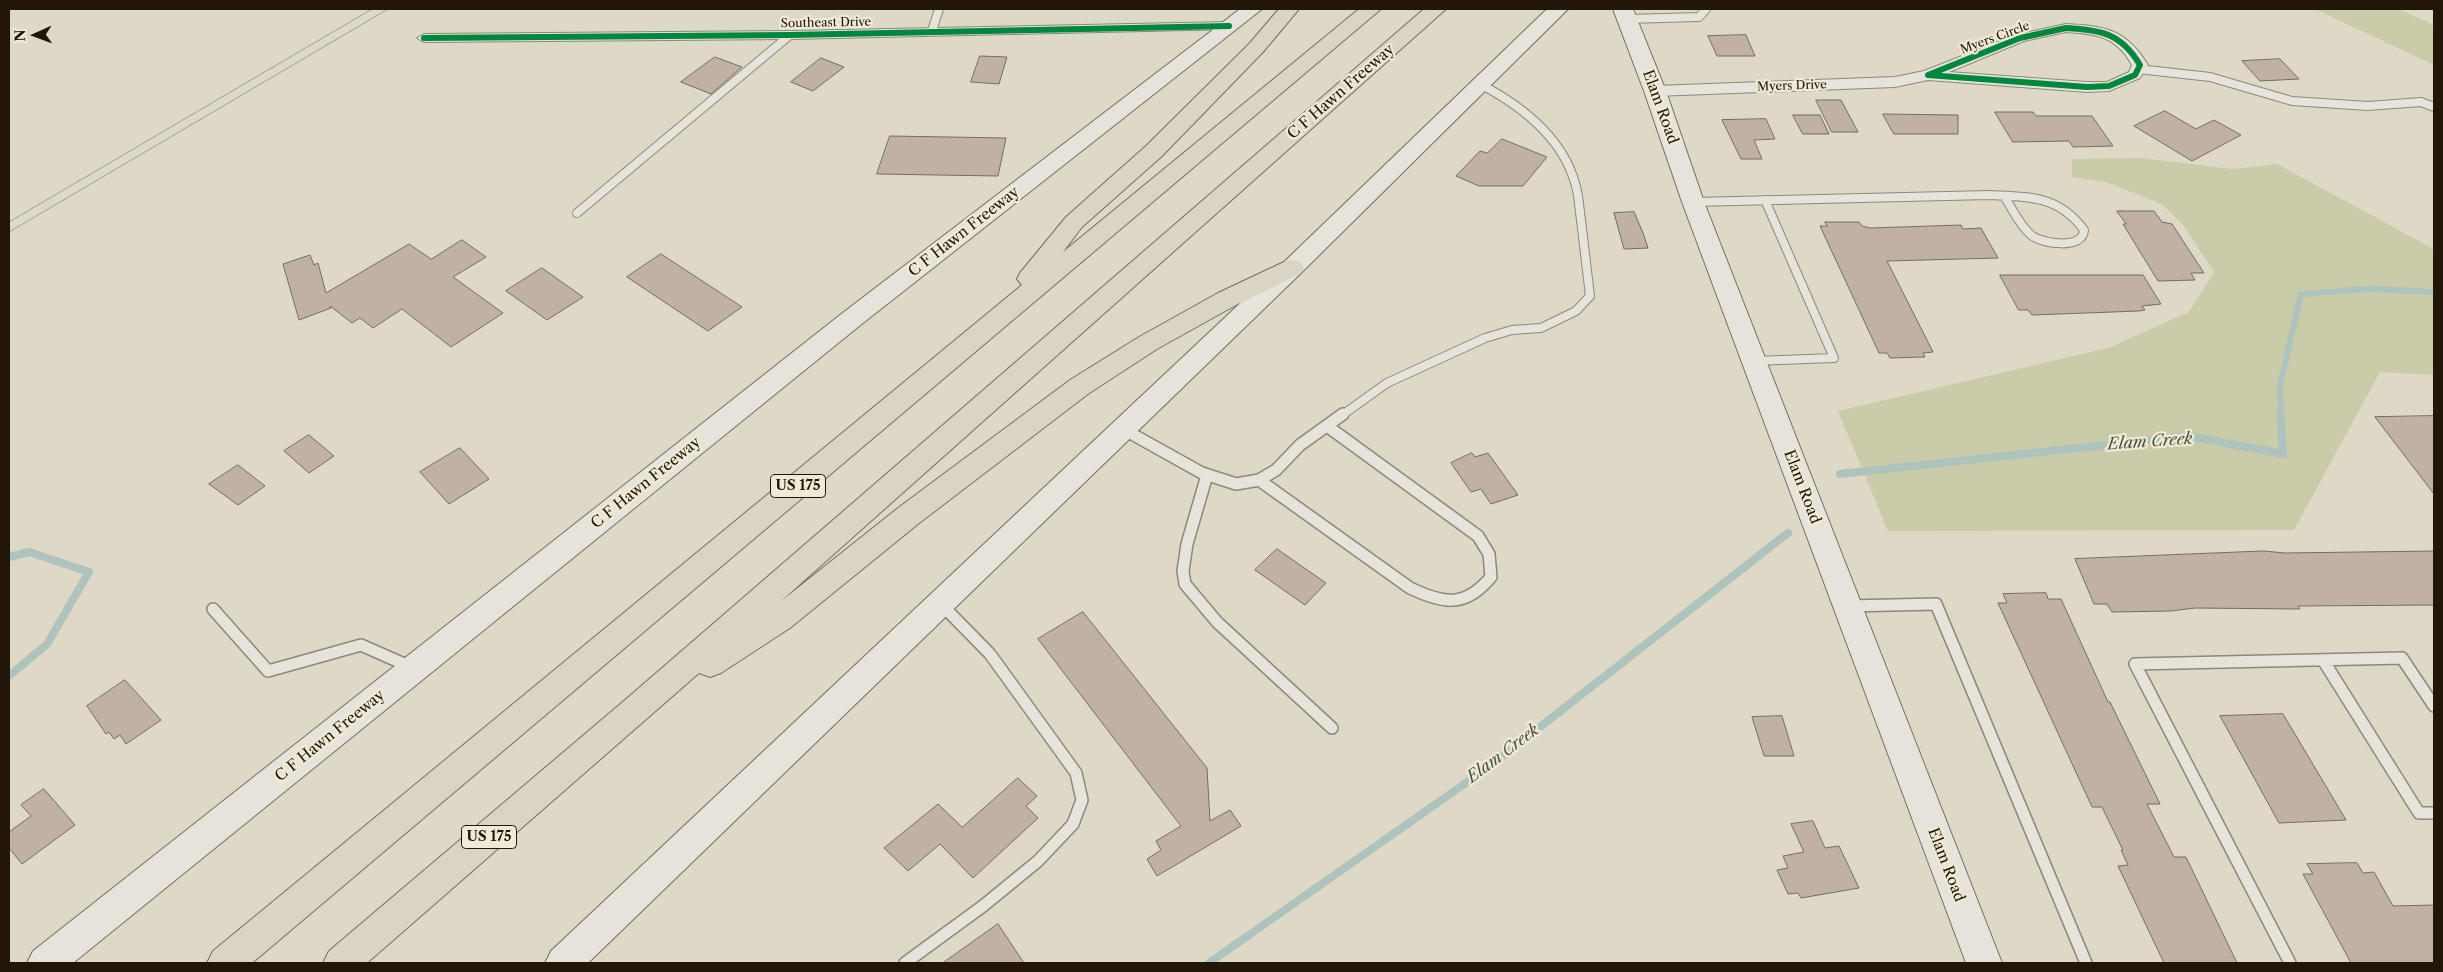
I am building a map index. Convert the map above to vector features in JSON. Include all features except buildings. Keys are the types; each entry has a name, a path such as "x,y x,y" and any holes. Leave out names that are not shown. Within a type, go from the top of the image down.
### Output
{"highway":[{"path":"995,322 1074,222 1154,151 1256,48 1289,9"},
{"name":"US 175","path":"225,963 1371,9"},
{"name":"C F Hawn Freeway","path":"341,963 636,710 1436,9"},
{"path":"636,710 780,619 908,516 1078,388 1148,343 1227,299 1292,268"}],"main road":[{"name":"C F Hawn Freeway","path":"45,963 849,321 1252,9"},
{"path":"563,963 1292,268 1558,9"},
{"name":"Elam Road","path":"1625,14 1754,361 1984,963"}],"street":[{"name":"Southeast Drive","path":"424,38 790,35 1229,26"},
{"name":"Myers Circle","path":"2066,28 2096,30 2123,40 2134,52 2140,65 2135,75 2129,79 2108,86 2087,87 1928,75 2020,38 2066,28"},
{"name":"Myers Drive","path":"1655,91 1895,82 1928,75"}],"lane":[{"path":"932,31 939,9"},
{"path":"1625,14 1699,17 1706,9"},
{"path":"576,213 790,35"},
{"path":"2138,69 2210,77 2244,89 2292,101 2368,106 2421,102 2434,107"},
{"path":"1123,429 1207,474 1236,484 1259,480 1276,470 1300,445 1387,383 1485,338 1512,330 1541,328 1576,311 1590,296 1576,184 1571,167 1554,142 1513,102 1480,84"},
{"path":"1694,202 2004,196 2054,201 2078,219 2084,230 2083,237 2080,240 2070,242 2032,236 2004,196"},
{"path":"1754,361 1834,358 1765,200"},
{"path":"1259,480 1410,588 1428,597 1443,600 1462,600 1477,594 1491,577 1489,554 1478,536 1327,426"},
{"path":"1207,474 1192,525 1183,570 1184,583 1222,629 1310,705 1332,728"},
{"path":"904,963 1027,873 1074,824 1081,810 1083,797 1081,784 1076,773 990,654 940,603"},
{"path":"1847,606 1936,604 2086,963"},
{"path":"213,609 268,671 361,645 414,669"},
{"path":"2290,963 2135,664 2402,658 2434,706"},
{"path":"2323,660 2419,813 2434,813"}],"green space":[{"path":"2315,9 2398,9 2434,25 2434,65"},
{"path":"2142,158 2232,169 2277,164 2434,249 2434,375 2380,372 2294,530 1888,531 1838,411 2108,348 2189,312 2214,272 2183,225 2162,204 2106,182 2072,177 2072,159"}],"waterway":[{"name":"Elam Creek","path":"2281,416 2280,385 2301,294 2369,289 2434,292"},
{"name":"Elam Creek","path":"1840,474 2189,436 2283,454 2281,414"},
{"name":"Elam Creek","path":"1209,963 1490,766 1788,533"},
{"name":"Elam Creek","path":"9,557 29,552 89,572 47,644 9,676"}],"tram line":[{"path":"9,222 372,9"},
{"path":"9,232 388,9"}],"cycle path":[{"path":"424,38 790,35 1229,26"},
{"path":"2066,28 2110,34 2118,39 2126,45 2140,65 2135,75 2109,86 2087,87 1928,75 2020,38 2066,28"}]}
